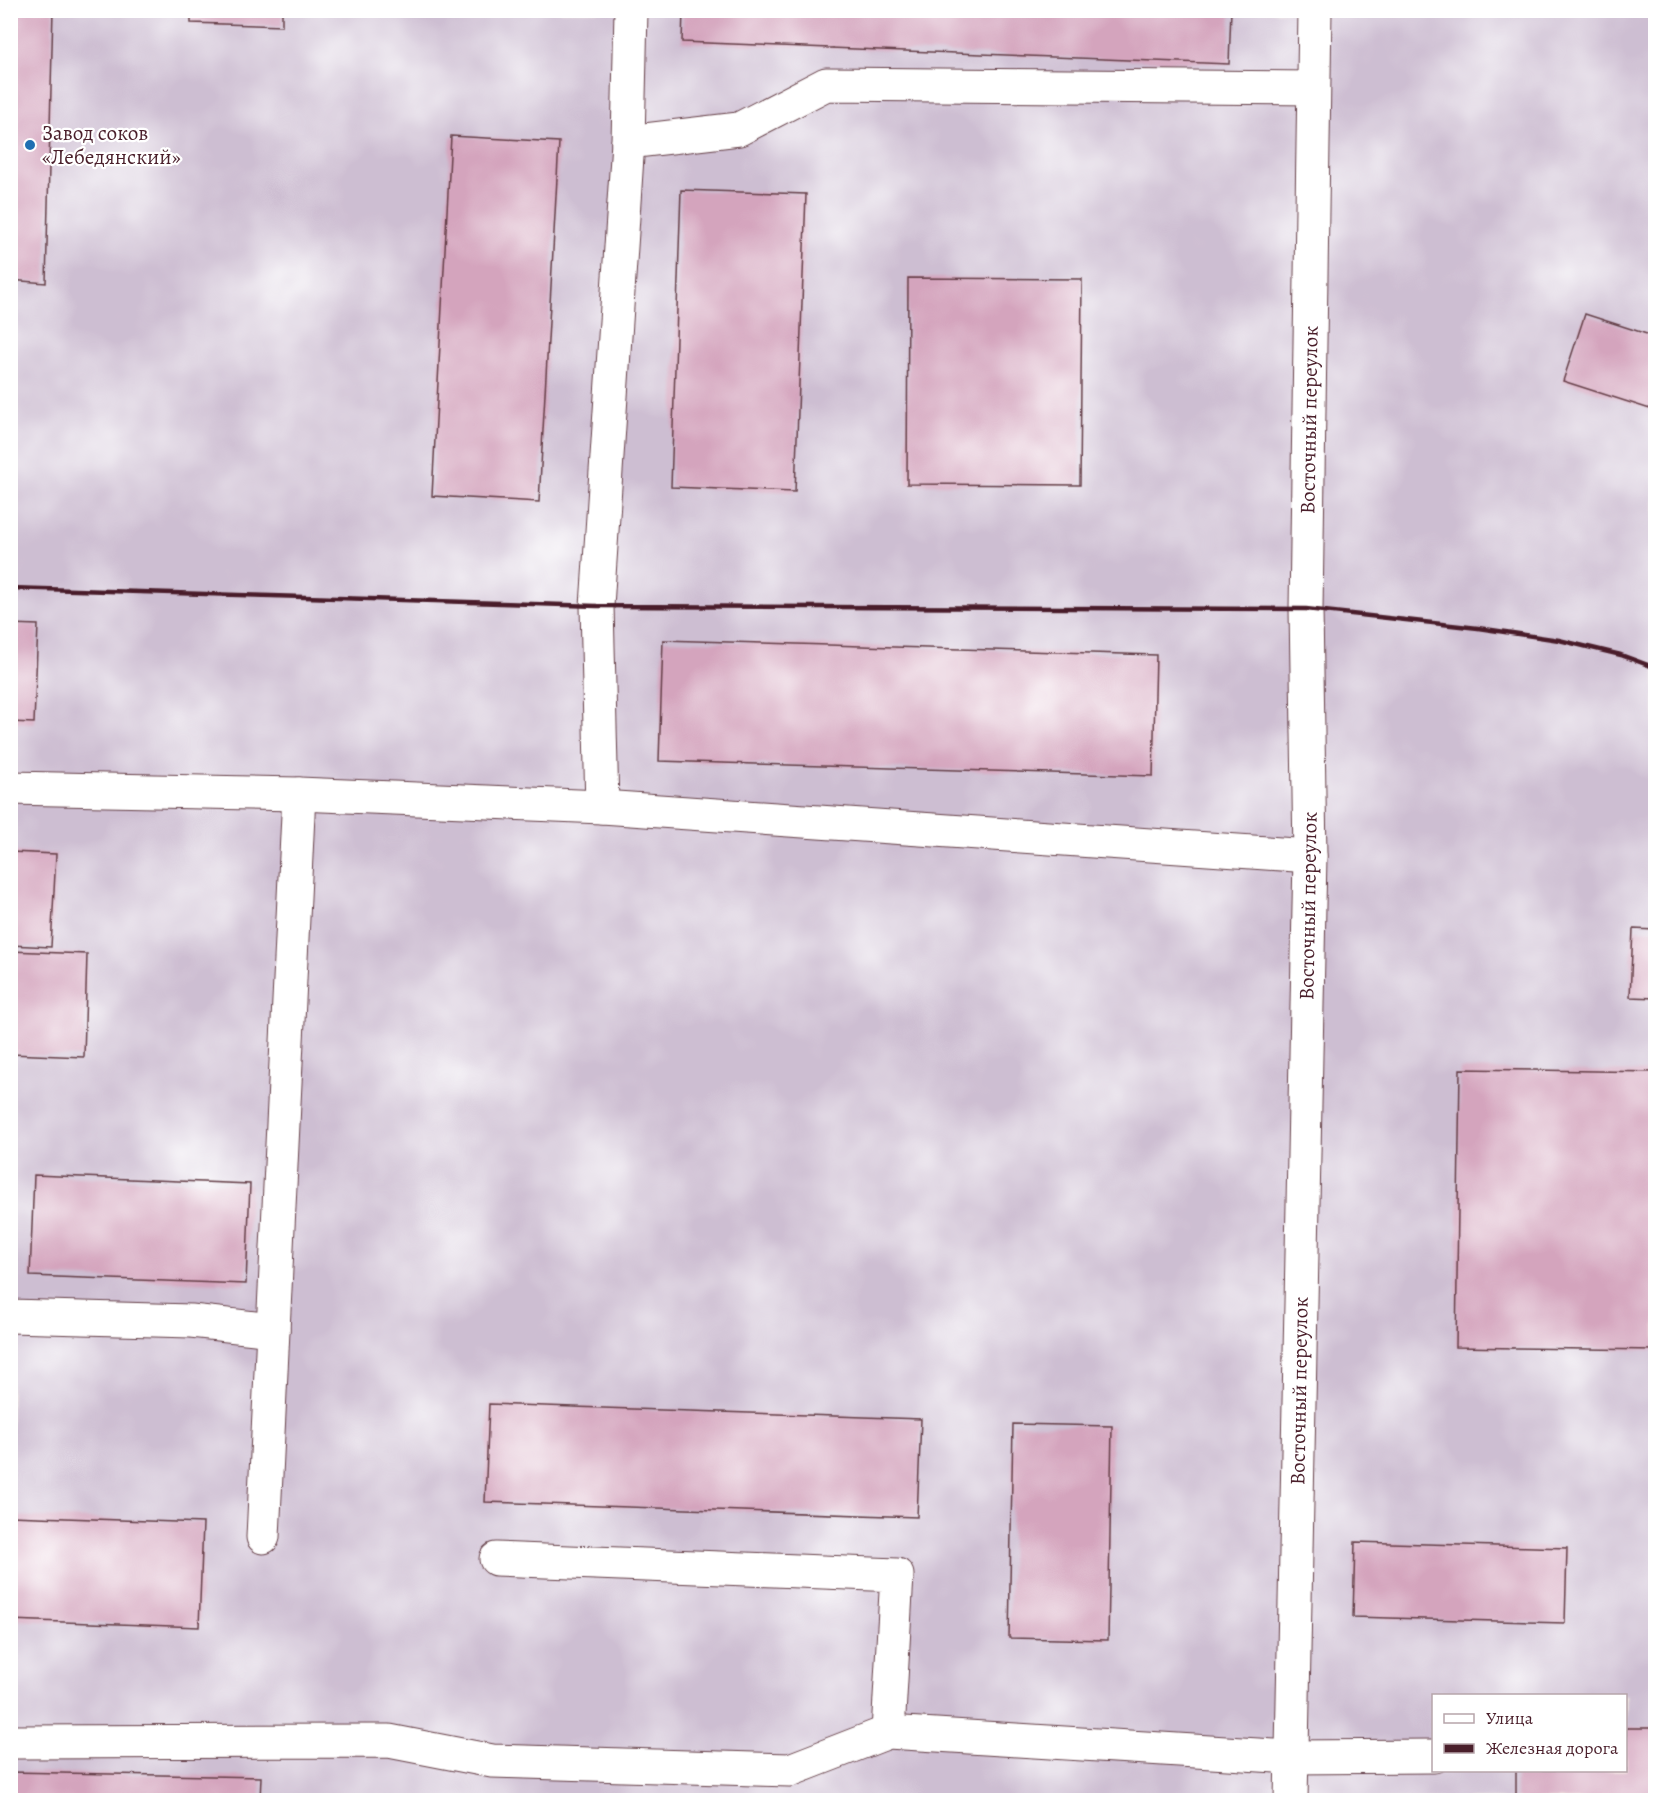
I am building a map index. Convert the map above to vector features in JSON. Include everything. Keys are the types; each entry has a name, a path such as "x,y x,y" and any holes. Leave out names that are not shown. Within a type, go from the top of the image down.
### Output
{"street":[{"path":"602,807 597,606 628,142 630,10"},
{"name":"Восточный переулок","path":"1291,1800 1310,856 1306,609 1315,10"},
{"path":"628,142 739,129 826,84 1313,88"},
{"path":"10,788 299,794 602,807 1310,856"},
{"path":"263,1538 299,794"},
{"path":"10,1316 191,1321 273,1330"},
{"path":"496,1559 897,1575 888,1732"},
{"path":"10,1742 389,1741 492,1761 790,1770 888,1732 1291,1758 1432,1756"}],"shaded area":[{"path":"11,11 1655,11 1655,1800 11,1800"}],"building":[{"name":"Завод соков «Лебедянский»","path":"10,10 53,10 46,283 10,280"},
{"path":"191,10 282,10 282,26 191,23"},
{"path":"683,10 1231,10 1229,64 682,42"},
{"path":"451,136 559,142 539,502 432,496"},
{"path":"681,190 806,194 795,492 671,487"},
{"path":"908,278 1082,279 1080,485 907,484"},
{"path":"1585,314 1656,337 1648,361 1656,363 1656,411 1563,381"},
{"path":"10,624 38,625 34,723 10,722"},
{"path":"663,640 1156,655 1153,776 659,761"},
{"path":"10,852 56,854 51,947 10,945"},
{"path":"1633,929 1656,930 1656,998 1630,997"},
{"path":"10,951 87,954 84,1057 10,1054"},
{"path":"1460,1069 1656,1072 1656,1350 1456,1347"},
{"path":"34,1175 250,1184 246,1284 30,1276"},
{"path":"489,1404 921,1419 917,1517 485,1502"},
{"path":"1013,1424 1112,1426 1108,1640 1009,1638"},
{"path":"10,1516 203,1523 199,1627 10,1620"},
{"path":"1355,1542 1567,1548 1565,1623 1353,1617"},
{"path":"1627,1728 1656,1728 1656,1800 1516,1800 1516,1772 1627,1772"},
{"path":"10,1772 261,1777 260,1800 10,1800"}],"railway":[{"path":"10,588 597,606 1306,609 1478,628 1559,640 1621,655 1656,668"}],"place":[{"name":"Завод соков «Лебедянский»","path":"30,145"}]}
